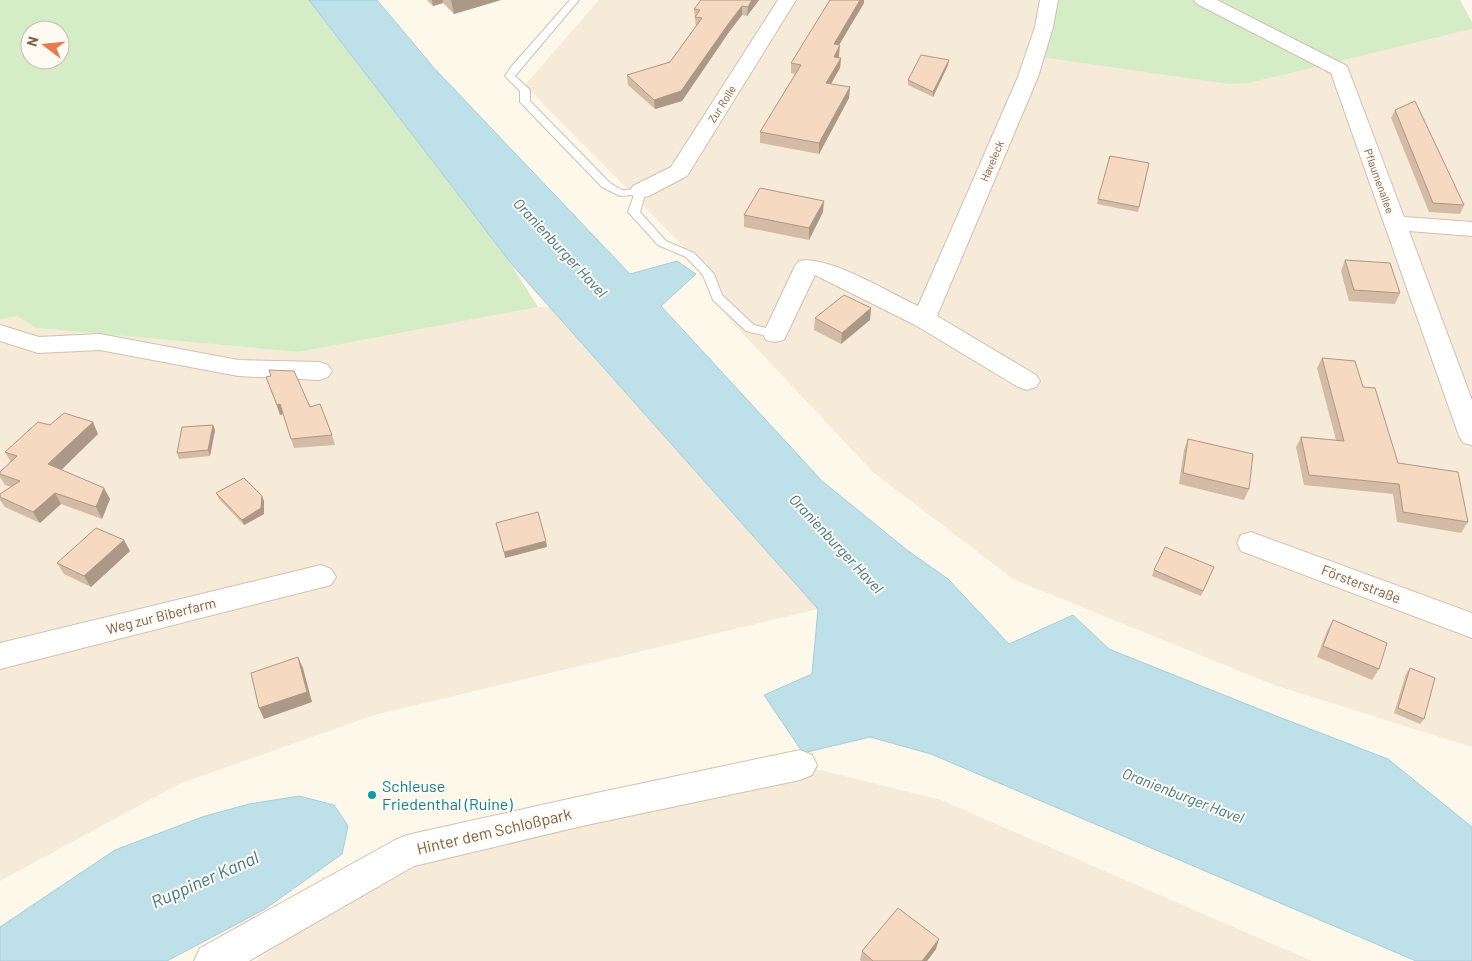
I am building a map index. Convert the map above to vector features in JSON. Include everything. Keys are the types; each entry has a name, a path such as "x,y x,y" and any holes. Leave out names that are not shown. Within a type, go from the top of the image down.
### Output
{"street":[{"name":"Zur Rolle","path":"641,190 679,171 788,0"},
{"name":"Haveleck","path":"924,319 1028,77 1044,27 1049,0"},
{"name":"Pflaumenallee","path":"1204,0 1340,70 1472,436"},
{"path":"1394,223 1472,229"},
{"path":"774,334 807,266 823,268 924,319 1027,381"},
{"path":"0,333 38,344 100,342 238,368 319,371"},
{"name":"Försterstraße","path":"1251,543 1472,626"},
{"name":"Weg zur Biberfarm","path":"0,656 321,577"},
{"name":"Hinter dem Schloßpark","path":"213,961 407,851 582,811 800,765"}],"lane":[{"path":"575,0 514,69 510,76 525,90 525,102 606,185 620,192 641,190 634,212 662,243 690,255 708,274 717,297 750,328 774,334"}],"shaded area":[{"path":"599,0 1057,0 1249,83 1472,29 1472,747 1274,685 1013,579 873,472 728,318 684,247 525,85"},
{"path":"538,307 549,307 818,609 374,715 179,784 0,881 0,320 17,316 36,328 299,352"},
{"path":"800,765 941,800 1312,961 256,961 407,851"}],"green space":[{"path":"0,0 309,0 507,258 538,307 299,352 36,328 17,316 0,320"},
{"path":"1057,0 1460,0 1472,22 1472,29 1249,83 1229,84 1041,57"}],"water":[{"name":"Oranienburger Havel","path":"309,0 377,0 434,68 630,274 677,261 696,274 661,306 822,481 907,550 948,579 1009,644 1073,615 1109,649 1388,759 1472,827 1472,961 1416,961 931,754 870,737 803,753 764,695 812,674 818,609 514,267"},
{"name":"Ruppiner Kanal","path":"299,796 334,805 348,826 342,854 265,909 167,961 0,961 0,927 115,850 202,817 249,804"}],"building":[{"path":"701,0 752,0 748,7 742,6 681,91 654,100 627,75 670,62 702,18 695,17 700,10 694,9"},
{"path":"830,0 860,0 834,44 840,45 834,57 841,58 826,83 850,87 819,143 760,132 801,65 791,63"},
{"path":"921,55 949,60 933,92 908,80"},
{"path":"1415,101 1464,205 1433,203 1395,110"},
{"path":"1110,156 1149,163 1139,207 1098,199"},
{"path":"760,188 824,201 809,228 744,215"},
{"path":"1345,260 1390,263 1400,293 1354,290"},
{"path":"844,295 871,308 842,333 815,318"},
{"path":"1322,358 1355,361 1363,387 1375,388 1398,463 1458,472 1468,522 1403,512 1399,484 1309,475 1301,437 1344,441"},
{"path":"269,370 294,371 310,407 320,404 332,435 291,439 280,404 277,405 266,377 271,376"},
{"path":"64,413 93,422 48,464 104,488 96,507 55,493 33,512 0,497 0,494 20,481 0,474 17,456 5,452 38,422 50,425"},
{"path":"213,425 208,450 177,453 182,427"},
{"path":"1188,439 1253,454 1249,489 1183,473"},
{"path":"244,478 262,496 261,508 242,520 216,493"},
{"path":"538,512 546,541 504,552 496,523"},
{"path":"96,528 124,540 84,576 57,563"},
{"path":"1165,547 1214,567 1203,591 1154,570"},
{"path":"1333,620 1387,643 1379,669 1323,646"},
{"path":"298,657 307,692 259,708 251,673"},
{"path":"1410,668 1435,678 1424,719 1398,708"},
{"path":"898,908 939,939 922,961 873,961 862,951"}],"place":[{"name":"Schleuse Friedenthal (Ruine)","path":"372,795"}]}
